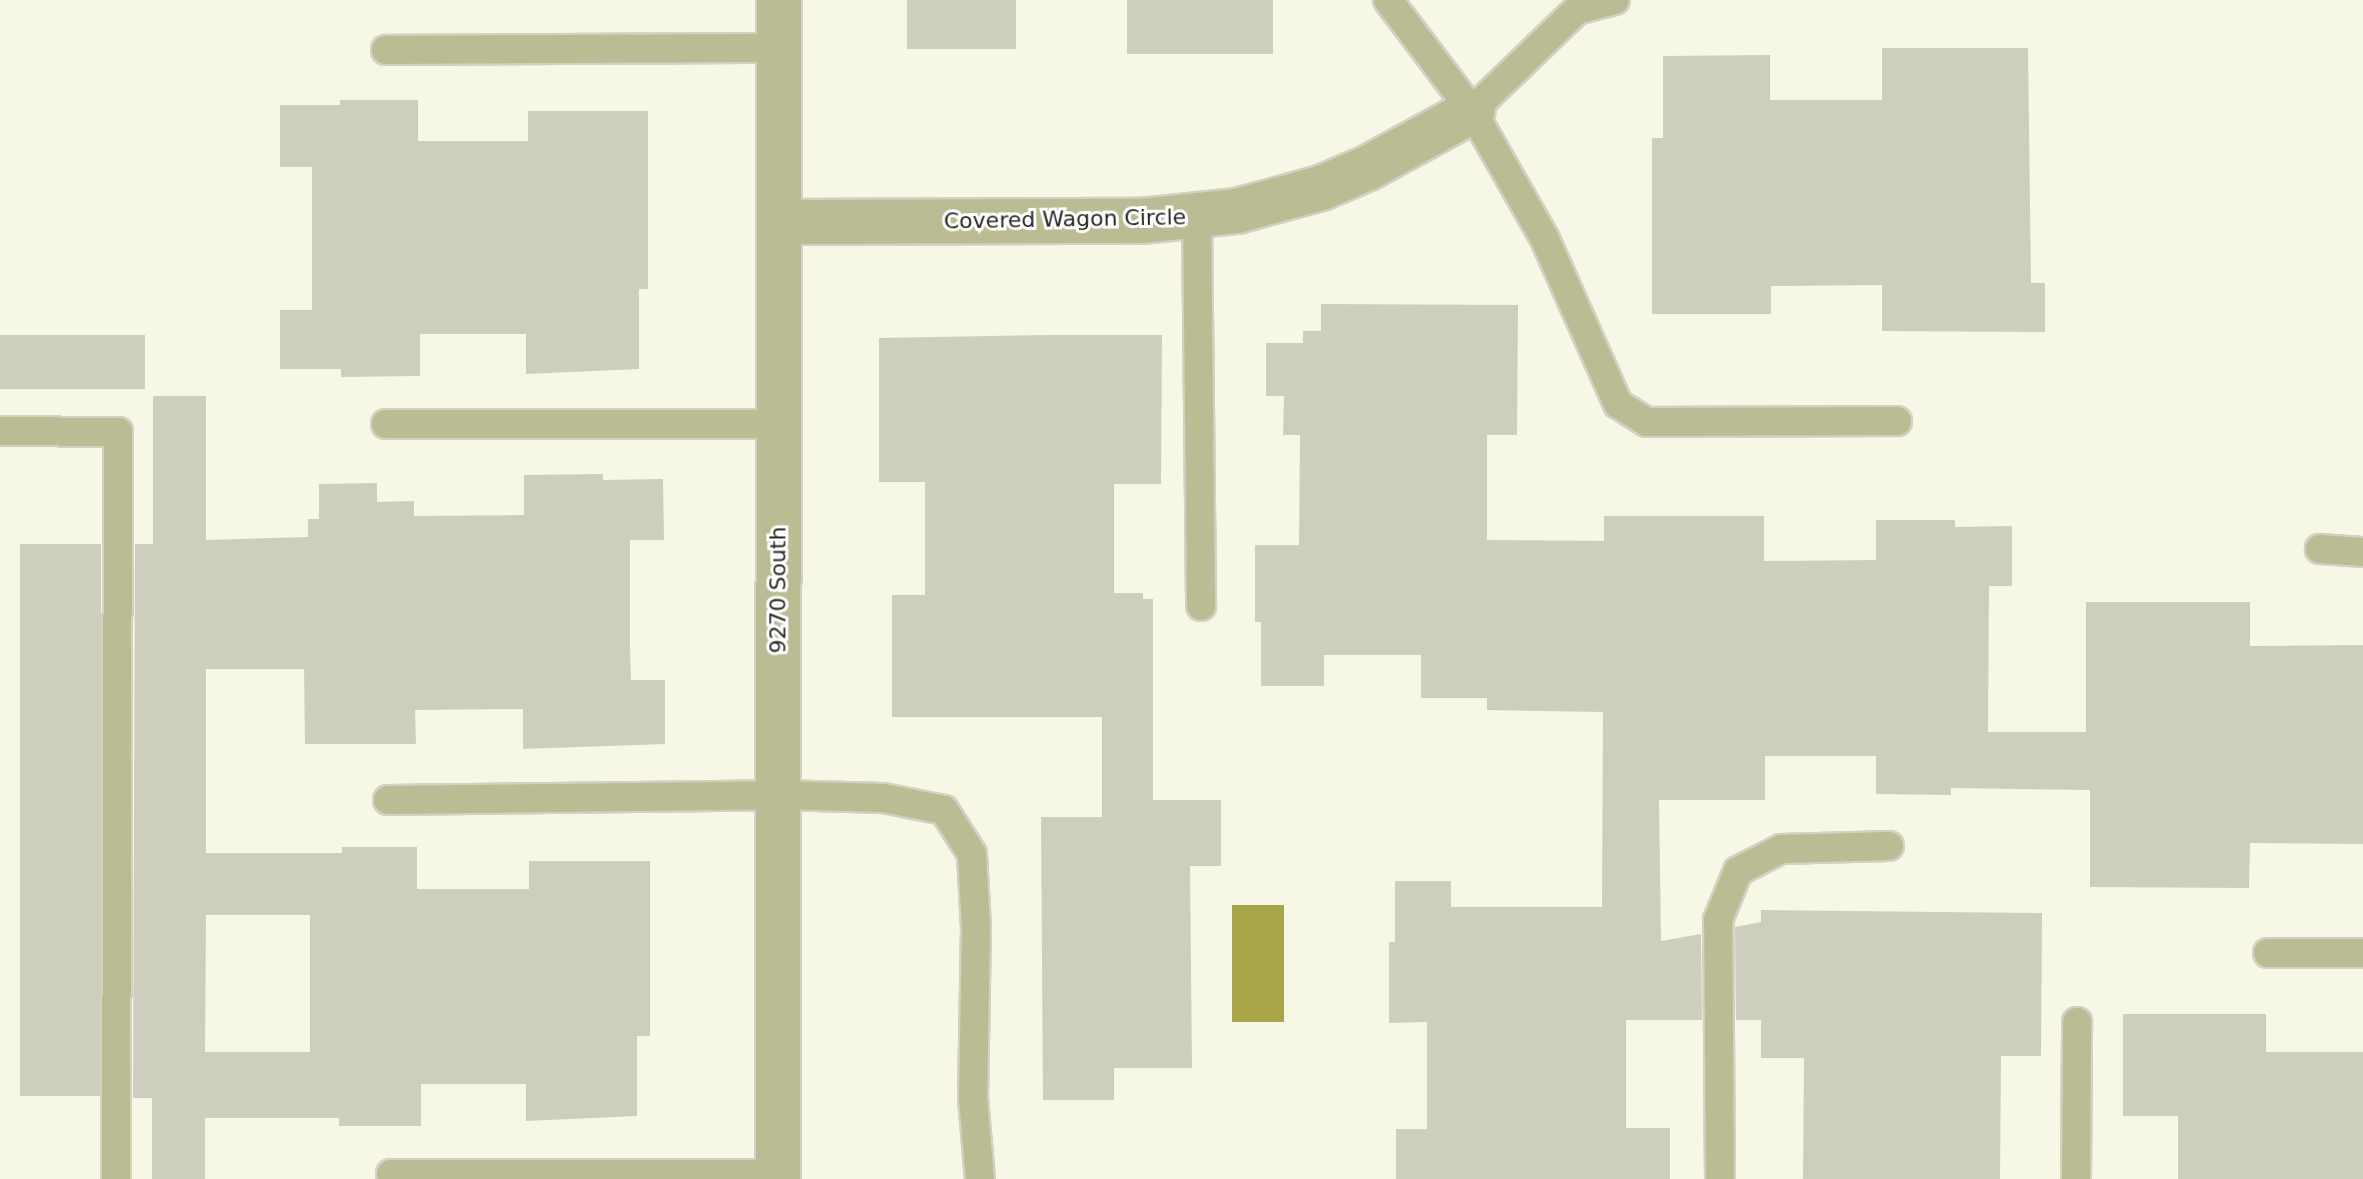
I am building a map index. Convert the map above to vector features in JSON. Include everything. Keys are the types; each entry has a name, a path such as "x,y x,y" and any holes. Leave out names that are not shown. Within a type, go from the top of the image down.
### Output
{"street":[{"name":"9270 South","path":"777,1176 779,0"},
{"name":"Covered Wagon Circle","path":"779,222 1142,221 1197,216 1281,201 1321,188 1368,168 1472,111"}],"lane":[{"path":"1388,0 1472,111 1544,237 1618,404 1647,422 1897,421"},
{"path":"1472,111 1577,10 1615,0"},
{"path":"386,50 779,48"},
{"path":"1197,216 1201,606"},
{"path":"386,424 778,424"},
{"path":"0,431 118,432 116,1179"},
{"path":"2320,549 2363,552"},
{"path":"388,800 778,795 883,798 944,810 972,854 976,928 973,1098 980,1179"},
{"path":"1720,1179 1718,920 1738,871 1781,849 1889,846"},
{"path":"2268,953 2363,953"},
{"path":"2076,1179 2077,1022"},
{"path":"391,1174 777,1176"}],"shaded area":[{"path":"1232,905 1284,905 1284,1022 1232,1022"}],"building":[{"path":"907,0 1016,0 1016,49 907,49"},
{"path":"1127,0 1273,0 1273,54 1127,54"},
{"path":"1882,48 2028,48 2031,283 2045,283 2045,332 1882,331 1882,285 1771,286 1771,314 1652,314 1652,138 1663,138 1663,56 1770,55 1770,100 1882,100"},
{"path":"340,100 418,100 418,141 528,141 528,111 648,111 648,289 639,289 639,369 526,374 526,334 420,334 420,376 341,377 341,369 280,369 280,310 312,310 312,167 280,167 280,105 340,105"},
{"path":"1321,304 1518,305 1517,435 1487,435 1487,540 1604,541 1604,516 1764,516 1764,561 1876,560 1876,520 1955,520 1955,527 2012,526 2012,586 1989,586 1988,732 2086,732 2086,602 2250,602 2250,646 2363,645 2363,844 2250,843 2249,888 2090,887 2090,790 1951,788 1951,795 1876,794 1876,756 1765,756 1765,800 1659,800 1661,941 1701,934 1702,1020 1626,1020 1626,1128 1670,1128 1670,1179 1396,1179 1396,1129 1427,1129 1427,1022 1389,1023 1389,942 1395,942 1395,881 1451,881 1451,907 1602,907 1603,712 1487,710 1487,698 1421,698 1421,655 1324,655 1324,686 1261,686 1261,622 1255,622 1255,545 1299,545 1300,435 1283,435 1284,396 1266,396 1266,343 1303,343 1303,331 1321,331"},
{"path":"0,335 145,335 145,389 0,389"},
{"path":"1162,335 1161,484 1114,484 1114,593 1143,593 1143,599 1153,599 1153,800 1221,800 1221,866 1190,866 1192,1068 1114,1068 1114,1100 1043,1100 1041,817 1102,817 1102,717 892,717 892,595 925,595 925,482 879,482 879,338"},
{"path":"153,396 206,396 206,540 308,537 308,519 319,519 319,484 377,483 377,502 414,501 414,516 524,515 524,475 603,474 603,480 663,479 664,540 630,540 630,648 631,680 665,680 665,744 523,749 523,709 415,710 416,744 305,744 304,669 206,669 206,853 342,853 342,847 417,847 417,889 529,889 529,861 650,861 650,1036 637,1036 637,1116 526,1121 526,1084 421,1084 421,1126 339,1126 339,1118 205,1118 205,1179 152,1179 152,1098 133,1098 135,544 153,544","holes":["206,915 310,915 310,1052 205,1052"]},
{"path":"20,544 101,544 101,1096 20,1096"},
{"path":"1761,910 2042,913 2041,1056 2001,1056 2000,1179 1803,1179 1804,1058 1761,1058 1761,1020 1736,1020 1735,927 1761,922"},
{"path":"2123,1014 2266,1014 2266,1052 2363,1052 2363,1179 2178,1179 2178,1116 2123,1116"}]}
